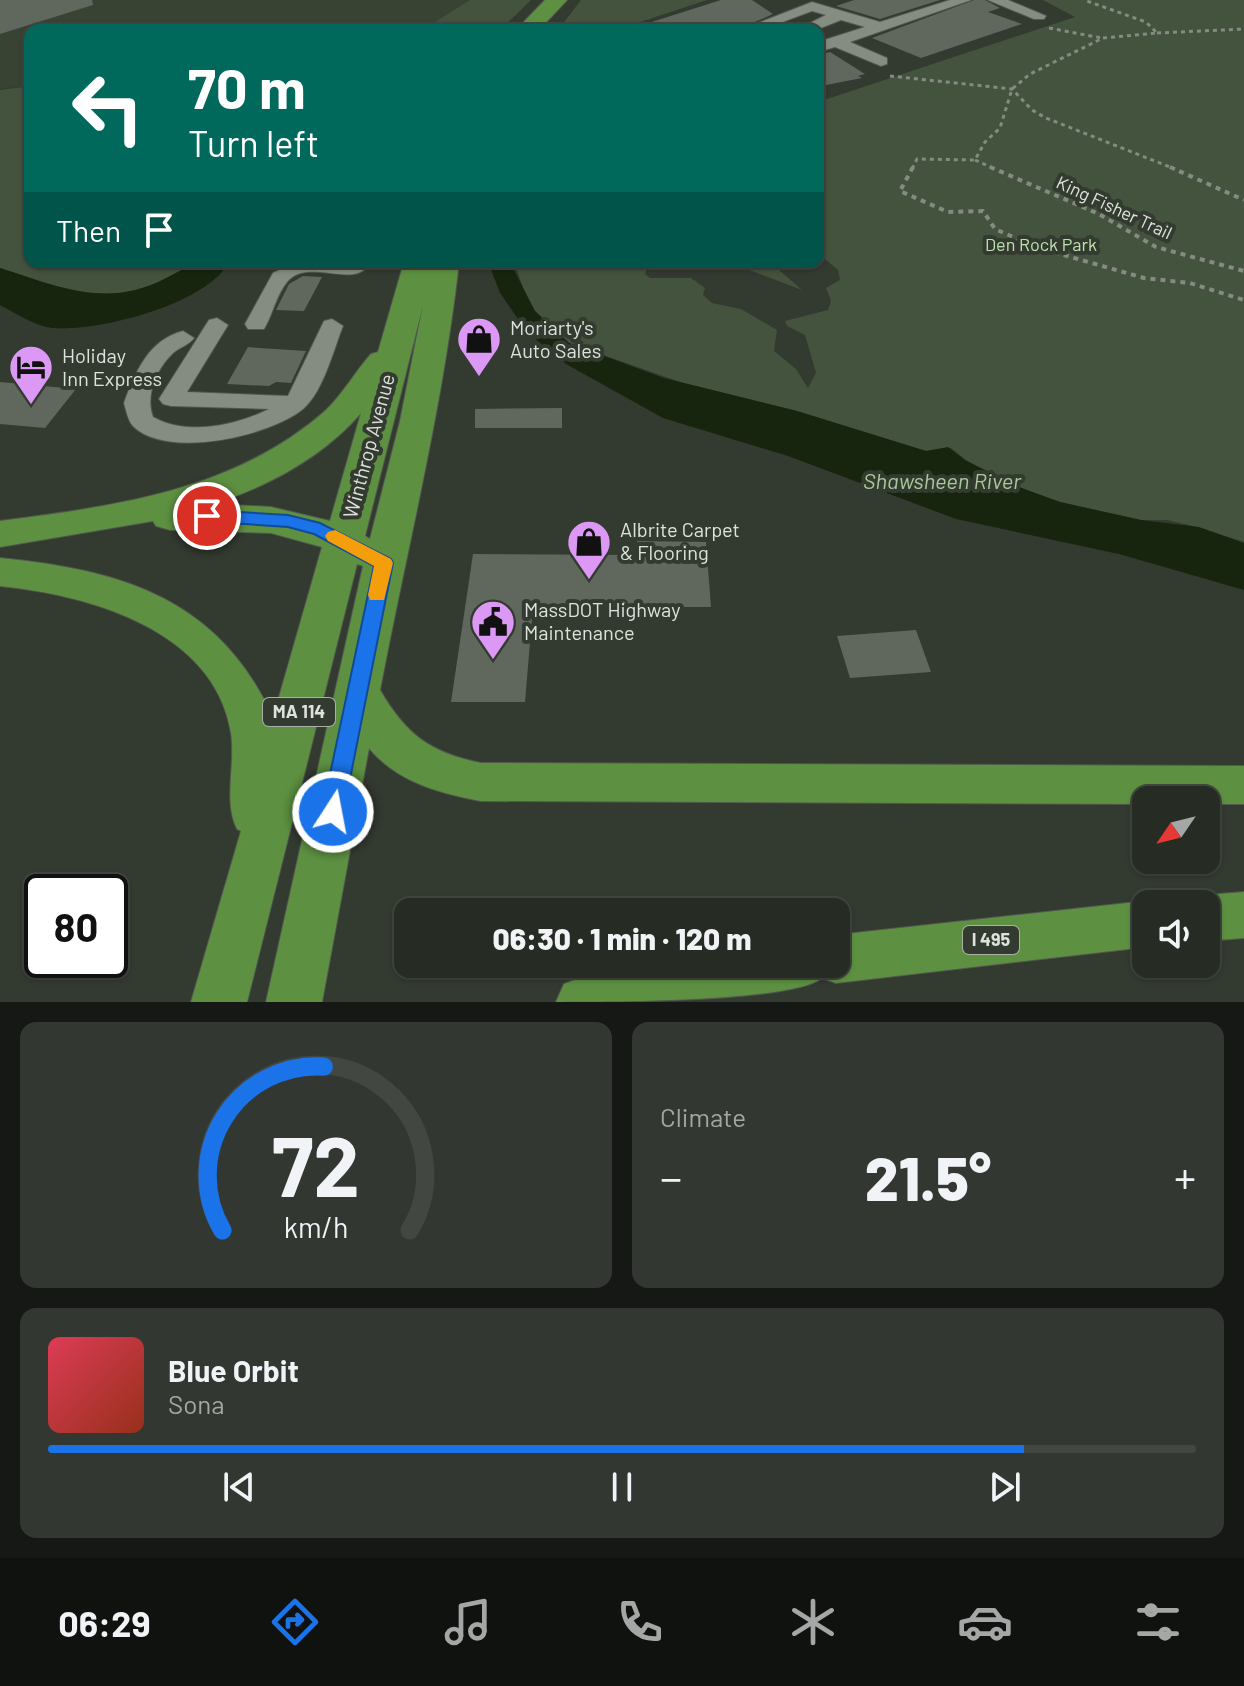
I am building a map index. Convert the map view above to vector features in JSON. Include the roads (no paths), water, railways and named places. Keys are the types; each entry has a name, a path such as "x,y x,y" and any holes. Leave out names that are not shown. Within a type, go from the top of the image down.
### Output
{"highway":[{"path":"520,24 543,0"},
{"path":"533,24 557,0"},
{"name":"Winthrop Avenue","path":"219,1002 417,268"},
{"name":"Winthrop Avenue","path":"294,1002 384,563 418,421 435,334 443,268"},
{"path":"108,520 172,505 212,491 295,453 352,403 396,342"},
{"path":"0,534 108,520 207,516 288,521 320,529 384,563"},
{"path":"0,572 69,582 112,593 145,608 176,624 205,648 234,681 251,719 257,765 250,882"},
{"path":"358,691 377,728 395,749 416,764 481,782 1244,785"},
{"path":"1220,917 1244,915"},
{"name":"I 495","path":"850,957 1132,926"},
{"path":"584,1002 722,978"}],"street":[{"path":"995,0 1040,21"},
{"path":"824,45 957,1"},
{"path":"763,24 812,6 880,27"},
{"path":"818,24 842,14"},
{"path":"835,41 882,67"},
{"path":"256,324 280,278 288,271 300,268 356,268"},
{"path":"296,403 171,399 198,330 167,345 152,363 135,397 142,421 157,430 199,436 220,434 275,416 296,403 332,326"}],"water":[{"path":"0,268 63,288 103,293 144,287 185,268 224,268 198,291 175,303 149,313 95,325 46,327 0,305"},
{"name":"Shawsheen River","path":"490,268 514,268 535,311 569,343 664,378 797,411 926,451 948,447 965,460 1019,487 1060,502 1141,520 1199,527 1244,543 1244,590 1119,554 956,519 788,456 663,418 566,364 527,332 500,293"}],"place":[{"name":"Moriarty's Auto Sales","path":"479,378"},
{"name":"Holiday Inn Express","path":"31,406"},
{"name":"Albrite Carpet & Flooring","path":"589,581"},
{"name":"MassDOT Highway Maintenance","path":"493,661"}],"park label":[{"name":"Den Rock Park","path":"1041,245"}]}
